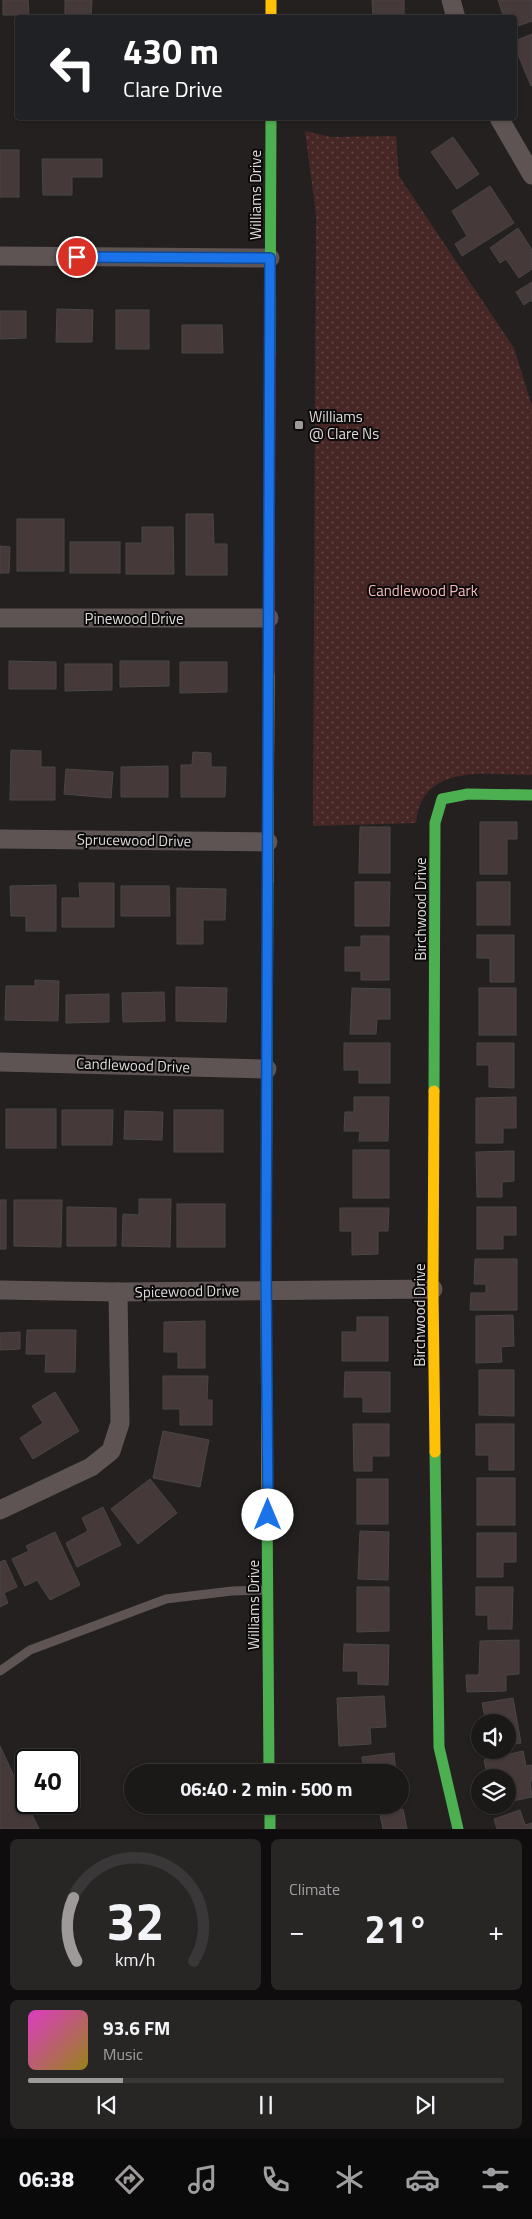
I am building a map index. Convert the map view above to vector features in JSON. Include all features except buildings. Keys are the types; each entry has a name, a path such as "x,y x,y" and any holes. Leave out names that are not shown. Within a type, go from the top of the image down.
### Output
{"street":[{"path":"271,0 271,15"},
{"path":"451,0 455,15"},
{"name":"Williams Drive","path":"269,1764 266,1290 271,120"},
{"path":"500,120 532,175"},
{"path":"0,256 270,258"},
{"name":"Pinewood Drive","path":"0,618 269,618"},
{"name":"Birchwood Drive","path":"458,1829 439,1747 433,1290 435,823 442,799 468,794 532,794"},
{"name":"Sprucewood Drive","path":"0,839 268,842"},
{"name":"Candlewood Drive","path":"0,1062 267,1069"},
{"name":"Spicewood Drive","path":"0,1290 118,1292 433,1290"},
{"path":"0,1510 91,1467 111,1451 120,1423 118,1292"},
{"path":"270,1814 270,1829"}],"lane":[{"path":"0,1671 30,1650 166,1599 232,1591 268,1590"}],"green space":[{"name":"Candlewood Park","path":"305,131 331,137 396,136 399,176 514,348 532,406 532,775 477,774 459,776 443,781 430,790 421,803 416,823 313,826 316,214"}],"traffic: fast":[{"path":"270,355 271,120"},
{"path":"434,1091 435,823 442,799 468,794 532,795"},
{"path":"266,1277 268,881"},
{"path":"435,1452 439,1747 458,1829"},
{"path":"267,1500 269,1764"},
{"path":"270,1814 270,1829"}],"traffic: slow":[{"path":"271,0 271,15"},
{"path":"268,881 269,674"},
{"path":"434,1091 433,1289 435,1452"},
{"path":"266,1277 267,1500"}],"traffic: jam":[{"path":"269,674 270,355"}],"place":[{"name":"Williams @ Clare Ns","path":"299,425"}],"route":[{"path":"77,257 270,258 266,1271 268,1515"}]}
